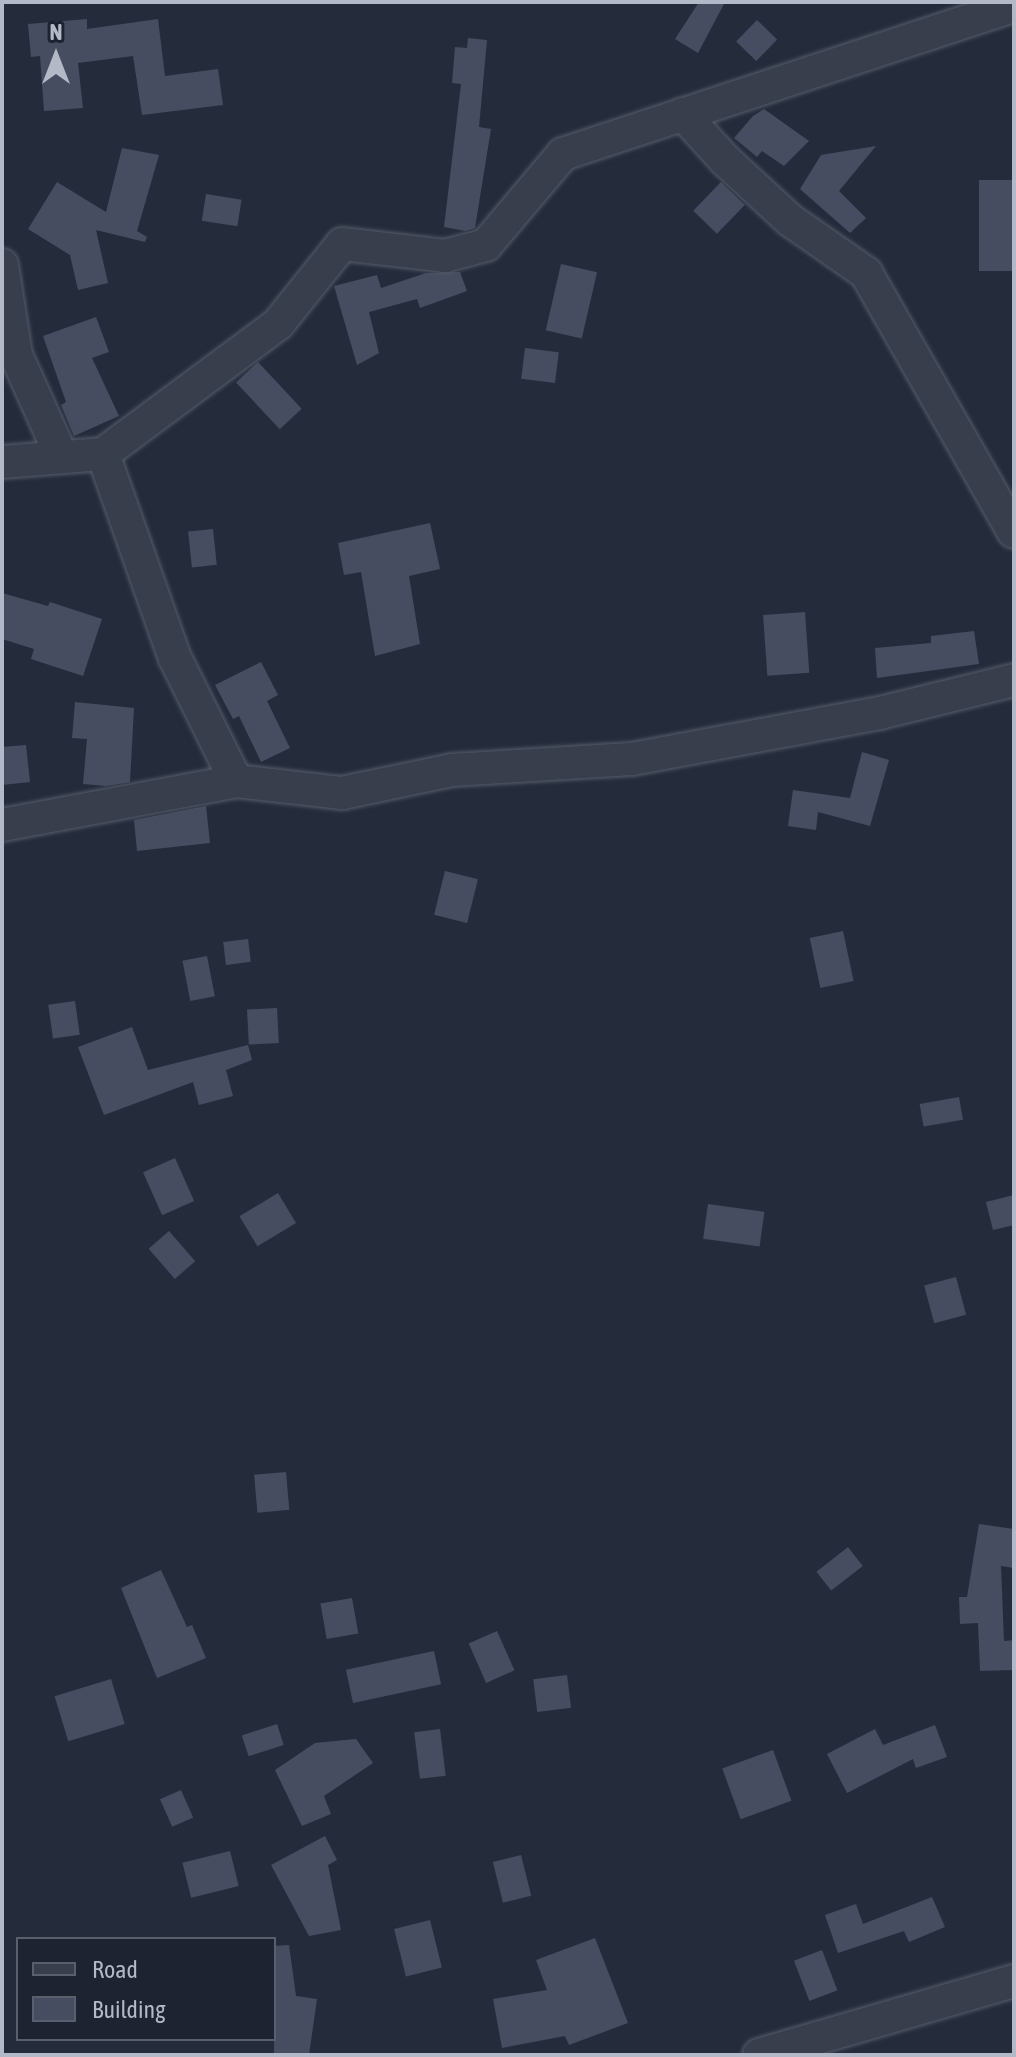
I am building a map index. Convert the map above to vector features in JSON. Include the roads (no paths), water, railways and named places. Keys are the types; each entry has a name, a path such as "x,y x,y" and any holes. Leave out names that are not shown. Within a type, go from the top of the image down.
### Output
{"street":[{"path":"2,462 103,454 278,324 342,244 445,256 486,245 563,154 1014,6"},
{"path":"683,114 725,160 790,220 866,273 1014,532"},
{"path":"2,265 16,355 61,455"},
{"path":"103,454 175,658 236,781"},
{"path":"2,825 236,781 342,793 452,770 632,759 880,713 1014,680"},
{"path":"759,2055 1014,1981"}]}
